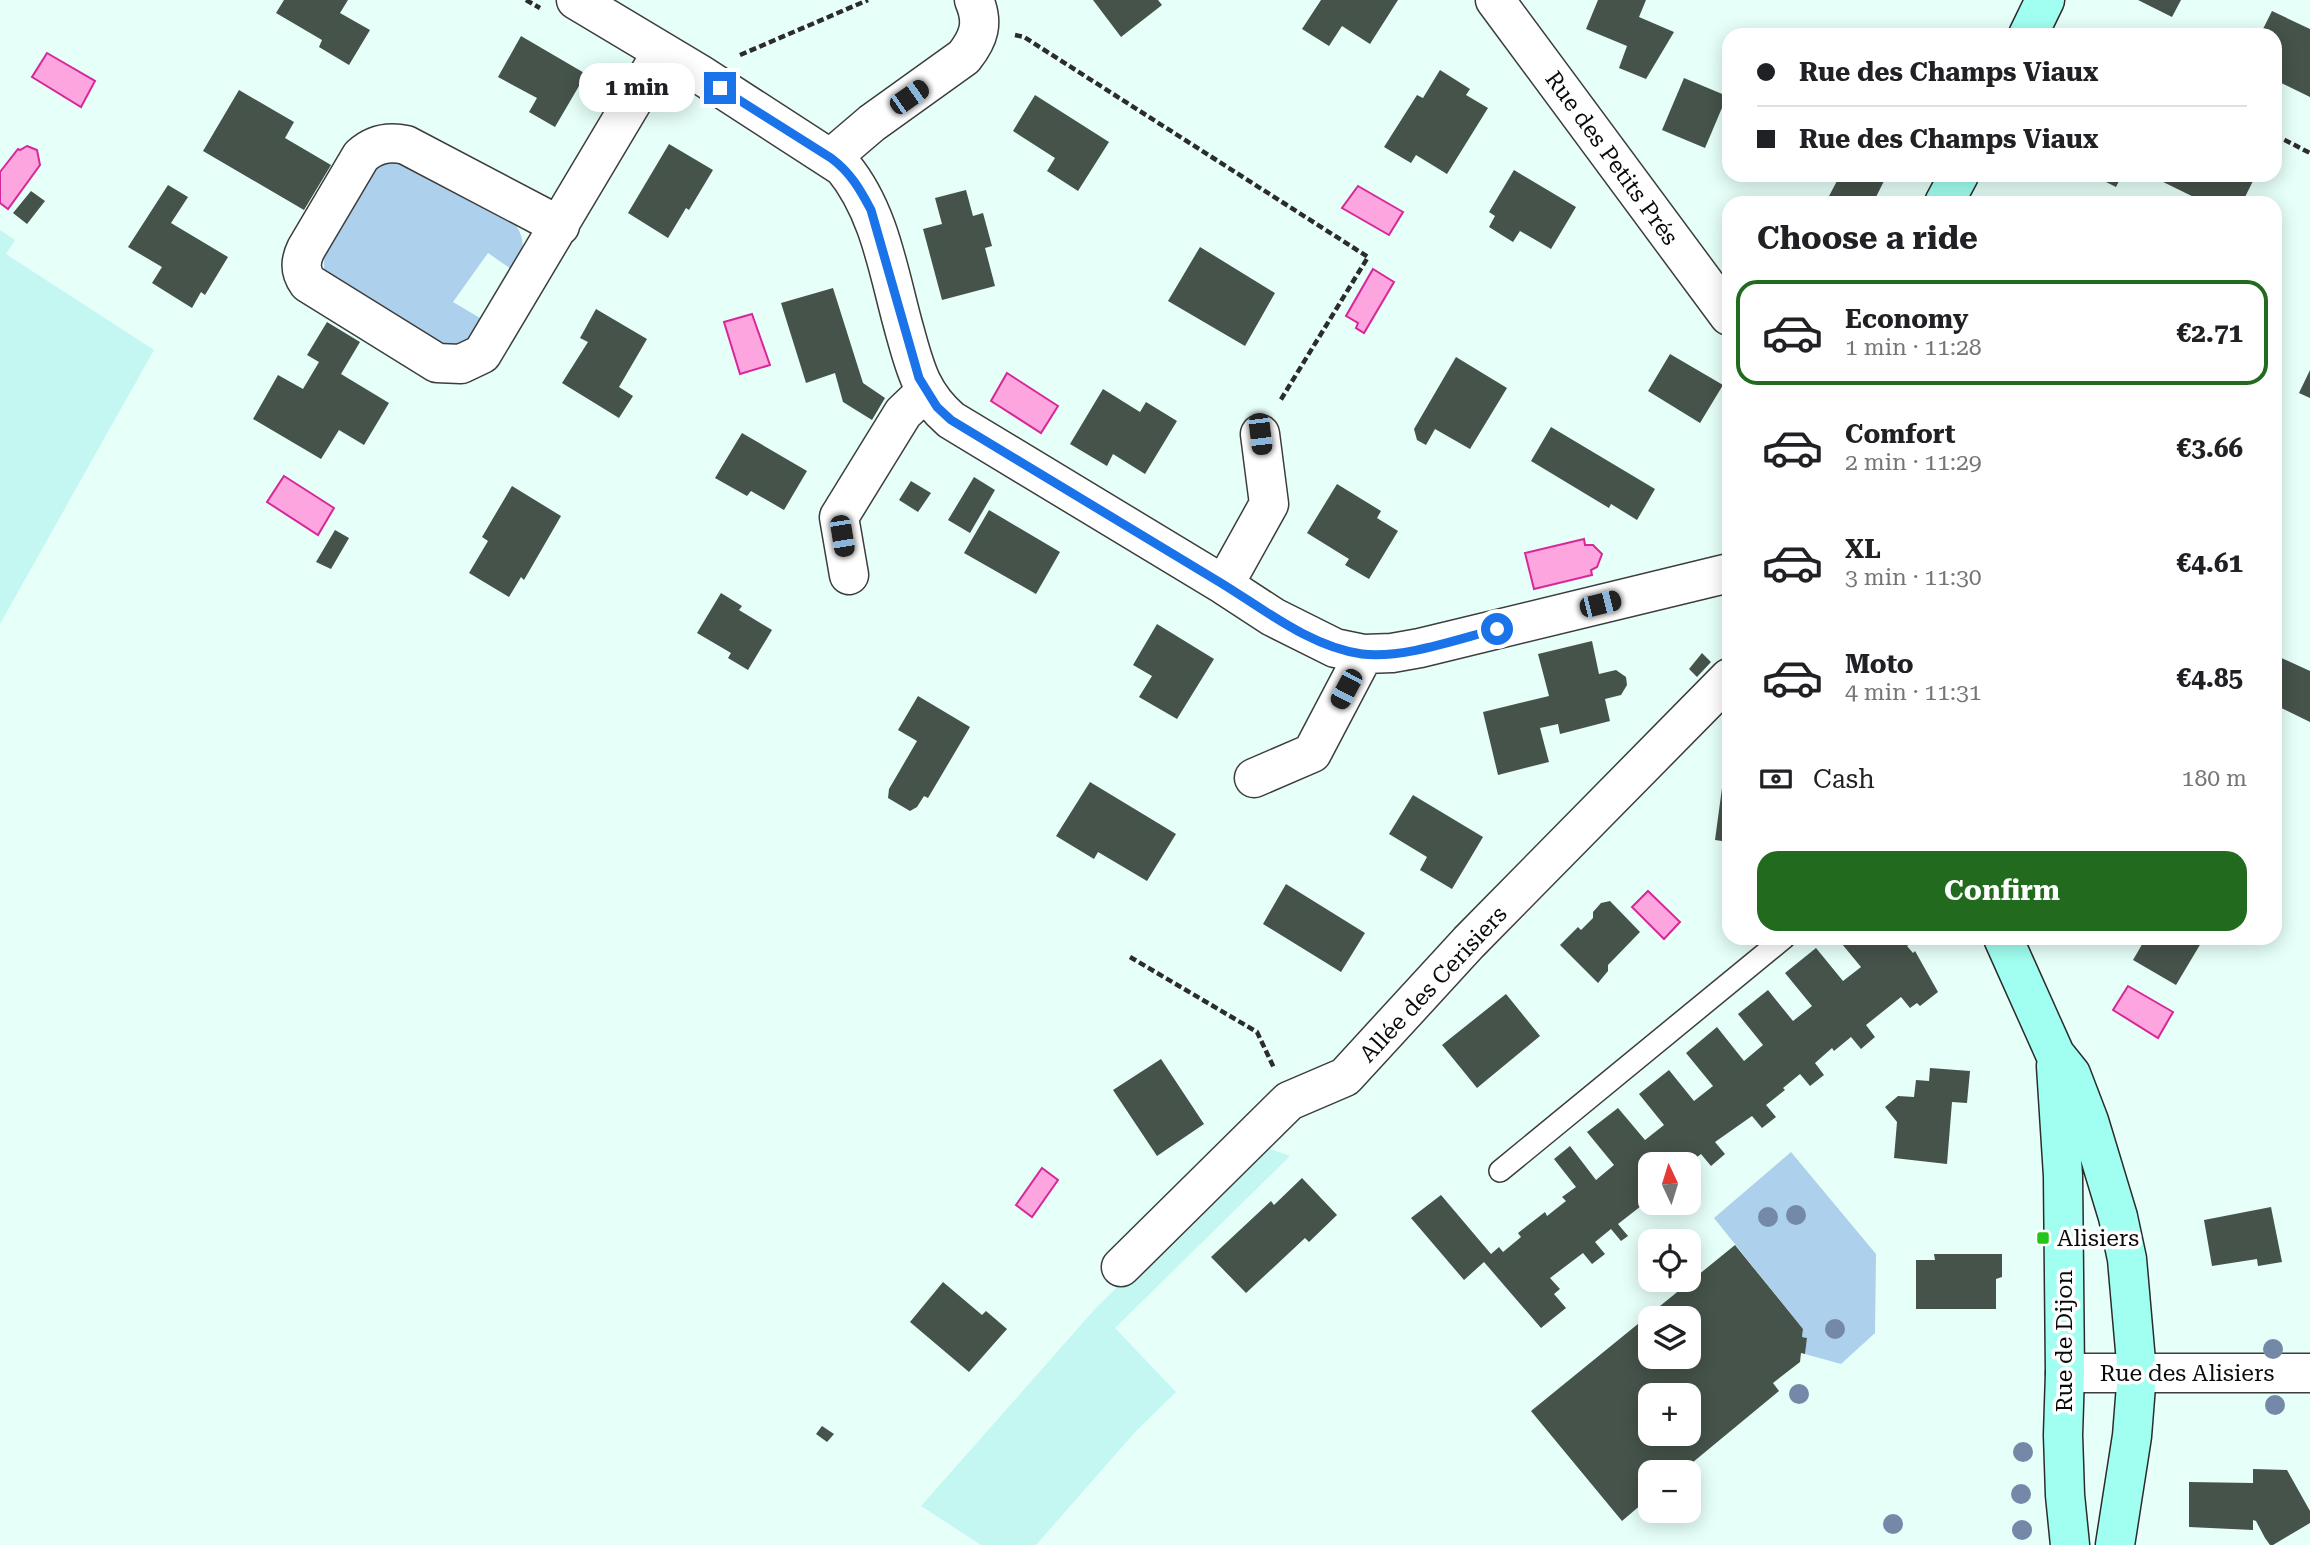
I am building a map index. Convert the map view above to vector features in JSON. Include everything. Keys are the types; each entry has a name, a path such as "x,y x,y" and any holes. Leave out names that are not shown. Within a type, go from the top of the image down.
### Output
{"street":[{"name":"Rue des Petits Prés","path":"1495,0 1722,307"},
{"path":"2031,28 2045,0"},
{"path":"563,7 662,52 843,167 858,185 871,210 913,362 925,392 951,420 1224,584 1273,617 1335,648 1364,654 1420,648 1722,575"},
{"path":"831,158 872,123 964,57 975,43 977,13"},
{"path":"561,226 406,145 394,142 382,144 369,148 360,156 302,257 302,275 309,283 437,363 461,364 482,355 561,226 662,52"},
{"path":"849,575 839,517 903,413 925,392"},
{"path":"1224,584 1269,504 1260,434"},
{"path":"1254,778 1312,753 1364,654"},
{"name":"Allée des Cerisiers","path":"1121,1268 1289,1101 1345,1077 1469,942 1722,685"},
{"name":"Rue de Dijon","path":"2006,945 2055,1054 2071,1074 2089,1121 2118,1217 2132,1294 2137,1373 2132,1436 2115,1545"},
{"name":"Rue de Dijon","path":"2055,1054 2063,1176 2063,1436 2070,1545"},
{"name":"Rue des Alisiers","path":"2065,1373 2310,1373"}],"lane":[{"path":"1500,1171 1775,945"}],"path":[{"path":"526,0 563,7"},
{"path":"698,73 868,0"},
{"path":"977,13 1024,37 1368,257 1260,434"},
{"path":"2282,138 2310,152"},
{"path":"1130,957 1257,1032 1289,1101"}],"shaded area":[{"path":"47,53 95,81 81,107 32,77"},
{"path":"27,146 37,150 40,165 8,209 0,203 0,172 18,149"},
{"path":"392,159 514,223 521,235 523,247 514,271 488,253 453,302 485,321 476,335 464,342 449,345 433,343 331,284 324,269 324,249 372,170"},
{"path":"1358,186 1403,212 1389,235 1342,208"},
{"path":"0,230 15,240 6,254 154,350 0,624"},
{"path":"1373,269 1394,282 1364,333 1356,328 1358,323 1346,316"},
{"path":"752,314 770,365 740,374 724,322"},
{"path":"1007,373 1058,406 1041,433 991,401"},
{"path":"284,476 334,508 318,535 267,502"},
{"path":"1584,539 1585,545 1593,545 1602,554 1597,567 1591,570 1592,575 1534,589 1525,553"},
{"path":"1648,891 1680,922 1664,939 1632,907"},
{"path":"2128,986 2173,1012 2158,1038 2113,1010"},
{"path":"1261,1146 1290,1156 1115,1328 1176,1392 1136,1431 1036,1545 981,1545 921,1506 1095,1309"},
{"path":"1791,1152 1876,1254 1875,1333 1841,1364 1805,1354 1807,1338 1802,1337 1803,1329 1714,1218"},
{"path":"1042,1168 1058,1180 1032,1217 1016,1205"}],"building":[{"path":"284,0 348,0 340,13 370,30 349,65 319,47 322,40 276,13"},
{"path":"1093,0 1158,0 1162,5 1121,37"},
{"path":"1321,0 1398,0 1370,44 1342,26 1329,46 1302,29"},
{"path":"1598,0 1646,0 1639,17 1674,32 1646,79 1619,68 1627,46 1586,29"},
{"path":"2138,0 2181,0 2172,17"},
{"path":"2272,11 2310,29 2310,97 2282,83 2282,28 2264,28"},
{"path":"521,36 586,74 555,127 529,112 537,98 498,77"},
{"path":"1440,70 1470,89 1466,95 1488,108 1447,174 1416,155 1411,163 1384,147 1417,95 1423,98"},
{"path":"1684,78 1722,94 1722,108 1705,148 1662,130"},
{"path":"239,90 294,122 285,138 331,165 304,210 203,151"},
{"path":"1035,95 1109,142 1078,191 1047,171 1055,158 1013,131"},
{"path":"669,144 713,170 668,238 628,213"},
{"path":"1514,170 1576,207 1551,249 1520,231 1513,242 1489,227 1495,216 1489,212"},
{"path":"1836,182 1884,182 1876,196 1829,196"},
{"path":"2106,182 2118,182 2116,187"},
{"path":"2163,182 2252,182 2246,196 2192,196"},
{"path":"168,185 188,197 171,223 228,257 205,295 201,292 192,308 152,283 162,267 128,247"},
{"path":"966,190 973,216 983,213 992,246 985,248 995,286 942,300 923,229 942,224 935,198"},
{"path":"31,191 45,201 27,224 13,213"},
{"path":"1200,247 1275,293 1245,346 1168,301"},
{"path":"833,288 863,383 885,398 872,420 843,402 835,373 806,383 781,303"},
{"path":"596,309 647,339 619,387 633,396 619,418 562,383 588,342 580,338"},
{"path":"327,322 360,342 341,374 389,403 364,445 339,430 321,459 253,419 278,375 303,389 319,362 307,355"},
{"path":"1670,354 1722,384 1700,423 1648,391"},
{"path":"1456,357 1507,388 1470,449 1435,429 1426,445 1417,440 1414,429"},
{"path":"2310,370 2310,398 2299,393"},
{"path":"1103,389 1140,412 1146,402 1177,421 1145,474 1113,454 1107,466 1070,444"},
{"path":"1551,427 1655,489 1637,520 1611,504 1609,508 1531,461"},
{"path":"742,433 807,471 784,510 751,491 747,496 715,478"},
{"path":"974,477 995,490 970,533 948,520"},
{"path":"911,481 931,493 918,512 899,500"},
{"path":"1337,484 1381,511 1377,518 1398,531 1369,579 1345,565 1349,559 1307,533"},
{"path":"512,486 561,516 524,580 521,577 509,597 469,573 488,541 482,537"},
{"path":"989,510 1060,552 1036,594 964,553"},
{"path":"335,530 349,538 331,569 316,562"},
{"path":"721,593 742,606 739,610 772,630 748,670 728,658 731,653 697,633"},
{"path":"1157,624 1214,659 1177,719 1139,697 1152,676 1133,665"},
{"path":"1592,641 1599,674 1616,670 1626,677 1627,685 1621,695 1605,699 1610,721 1560,734 1558,724 1540,728 1549,762 1498,775 1483,712 1549,696 1538,654"},
{"path":"1702,653 1711,662 1697,677 1689,669"},
{"path":"2282,658 2310,671 2310,722 2282,708"},
{"path":"918,696 970,727 928,798 924,796 917,807 910,811 888,798 889,789 917,741 898,730"},
{"path":"1090,782 1176,834 1147,881 1098,852 1094,859 1056,836"},
{"path":"1722,788 1722,841 1715,840"},
{"path":"1413,795 1483,837 1452,889 1420,870 1427,857 1389,834"},
{"path":"1286,884 1365,933 1341,972 1263,924"},
{"path":"1610,901 1640,932 1608,965 1608,971 1598,983 1560,945 1578,927 1581,930 1593,918 1593,912 1601,903"},
{"path":"1843,945 1908,945 1913,953 1915,951 1938,992 1920,1006 1917,1003 1910,1008 1901,997 1866,1025 1875,1037 1861,1049 1851,1037 1834,1051 1832,1048 1815,1063 1824,1075 1810,1086 1800,1074 1766,1105 1776,1117 1762,1128 1752,1116 1715,1142 1725,1154 1711,1166 1701,1152 1638,1152 1638,1208 1618,1224 1628,1236 1621,1241 1611,1229 1595,1242 1605,1254 1592,1264 1583,1253 1550,1278 1560,1289 1554,1294 1566,1308 1541,1328 1484,1262 1464,1280 1411,1218 1441,1195 1491,1254 1499,1247 1503,1252 1521,1237 1518,1233 1545,1212 1547,1216 1566,1201 1562,1197 1576,1187 1554,1159 1570,1146 1596,1180 1614,1165 1587,1132 1618,1108 1645,1140 1664,1125 1639,1094 1669,1070 1694,1101 1713,1086 1686,1053 1717,1027 1744,1061 1763,1045 1738,1014 1768,990 1793,1021 1812,1006 1785,973 1816,948 1843,981 1861,967"},
{"path":"2142,945 2200,945 2176,985 2133,960"},
{"path":"1506,994 1540,1036 1477,1088 1442,1045"},
{"path":"1161,1059 1204,1124 1157,1156 1113,1090"},
{"path":"1930,1068 1970,1071 1967,1103 1952,1102 1947,1164 1894,1158 1897,1122 1885,1107 1898,1096 1914,1097 1916,1080 1929,1081"},
{"path":"1302,1178 1337,1215 1309,1242 1305,1238 1246,1293 1211,1257 1271,1201 1274,1205"},
{"path":"2271,1207 2282,1262 2258,1266 2257,1259 2212,1266 2204,1220"},
{"path":"1735,1245 1803,1329 1802,1337 1807,1338 1805,1354 1801,1353 1800,1362 1773,1383 1779,1391 1696,1460 1638,1460 1638,1507 1622,1521 1531,1411 1638,1324 1638,1369 1701,1369 1701,1306 1660,1306 1677,1292 1701,1292 1701,1273"},
{"path":"1934,1254 2002,1254 2002,1277 1996,1279 1996,1309 1916,1309 1916,1260 1935,1260"},
{"path":"943,1282 982,1315 986,1311 1007,1329 969,1372 910,1322"},
{"path":"822,1426 834,1434 827,1442 816,1434"},
{"path":"2253,1469 2287,1470 2310,1511 2310,1523 2273,1545 2270,1545 2253,1520 2253,1530 2189,1527 2189,1482 2253,1483"}],"place":[{"name":"Alisiers","path":"2043,1238"}],"route":[{"path":"720,88 831,158 843,167 858,185 871,210 919,378 925,392 951,420 1224,584 1273,617 1335,648 1364,654 1392,653 1497,629"}]}
